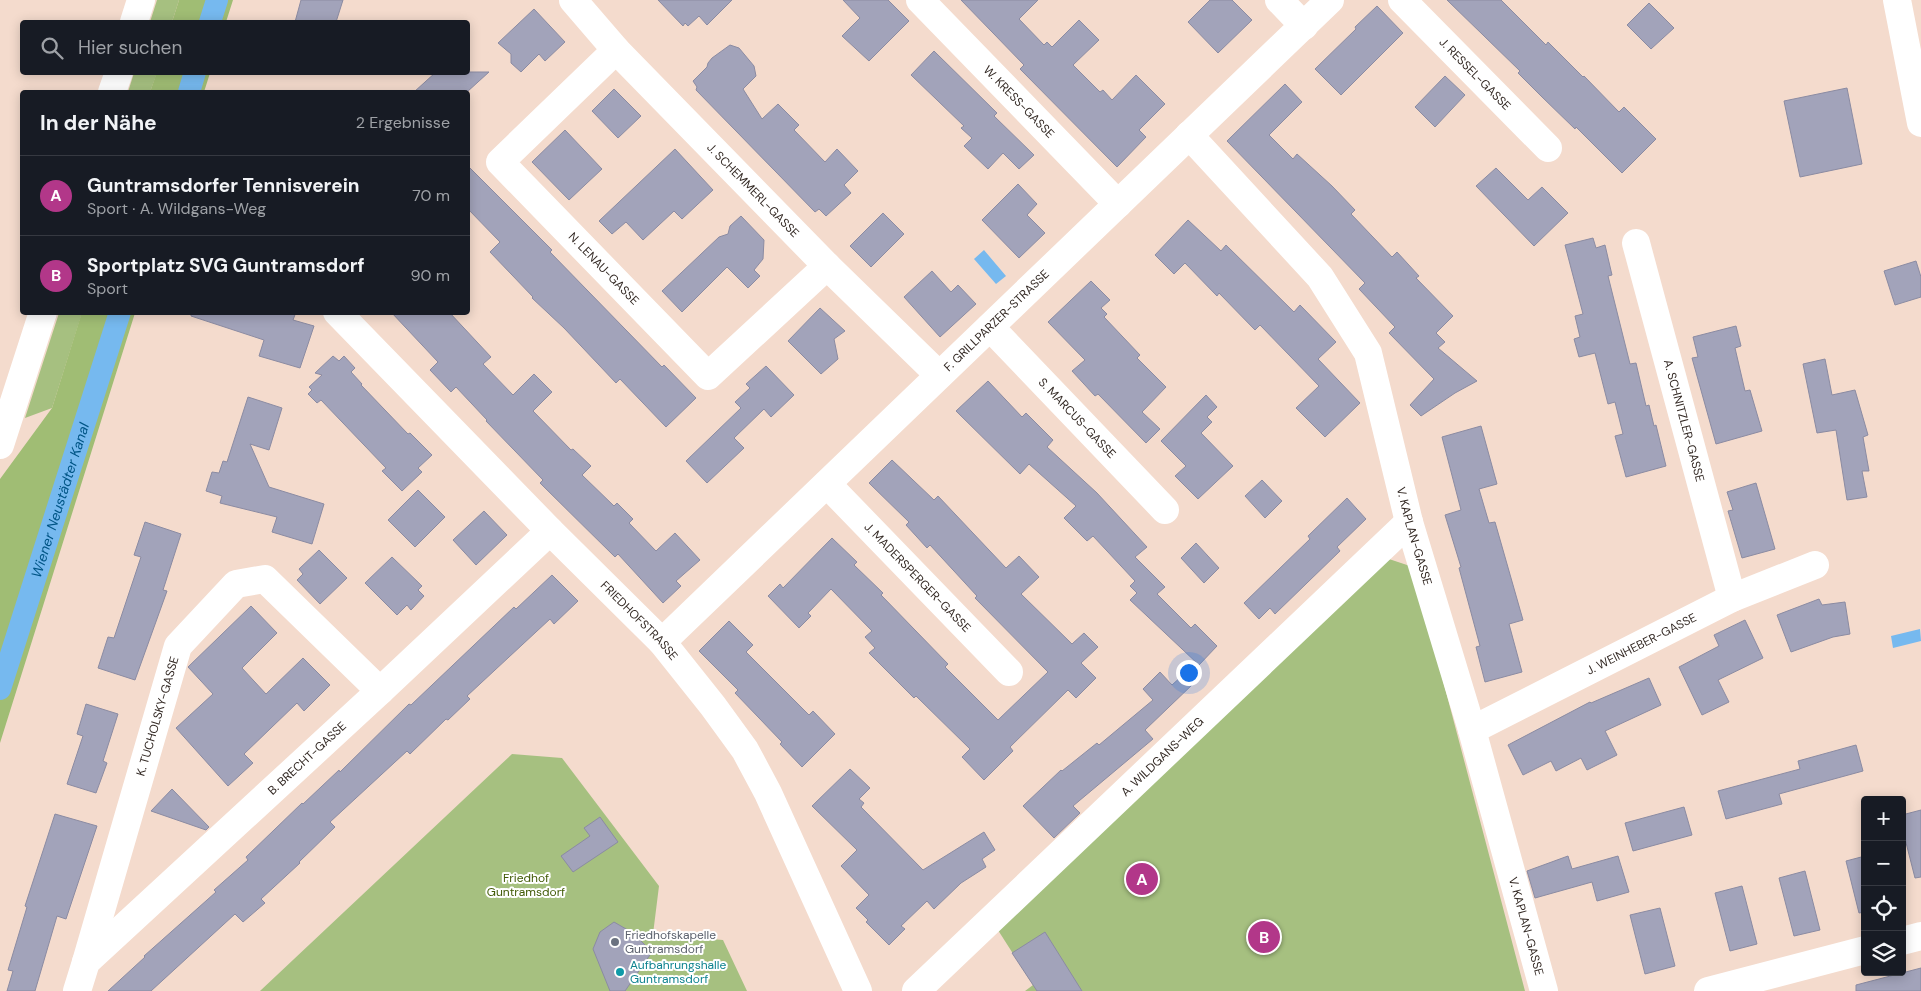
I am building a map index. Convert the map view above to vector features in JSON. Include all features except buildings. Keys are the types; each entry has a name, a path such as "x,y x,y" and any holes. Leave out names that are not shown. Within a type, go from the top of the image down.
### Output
{"street":[{"path":"135,20 141,0"},
{"name":"J. SCHEMMERL-GASSE","path":"573,0 616,50 827,266 939,376"},
{"name":"W. KRESS-GASSE","path":"920,0 1118,204"},
{"path":"1279,0 1304,26"},
{"name":"F. GRILLPARZER-STRASSE","path":"662,642 1330,0"},
{"name":"J. RESSEL-GASSE","path":"1402,0 1548,148"},
{"path":"1897,0 1921,123"},
{"name":"N. LENAU-GASSE","path":"616,50 500,162 708,376 827,266"},
{"path":"113,90 117,75"},
{"name":"V. KAPLAN-GASSE","path":"1189,135 1320,276 1368,353 1409,522 1472,730 1544,991"},
{"name":"A. SCHNITZLER-GASSE","path":"1636,243 1732,598"},
{"path":"0,445 42,315"},
{"name":"FRIEDHOFSTRASSE","path":"340,315 550,531 662,642 713,706 745,750 768,793 858,991"},
{"name":"S. MARCUS-GASSE","path":"990,327 1165,510"},
{"name":"J. MADERSPERGER-GASSE","path":"827,484 1009,672"},
{"name":"A. WILDGANS-WEG","path":"916,991 1409,522"},
{"name":"B. BRECHT-GASSE","path":"86,962 380,691 550,531"},
{"name":"J. WEINHEBER-GASSE","path":"1472,730 1732,598 1816,565"},
{"name":"K. TUCHOLSKY-GASSE","path":"86,962 178,646 236,584 266,579 380,691"},
{"path":"1906,939 1921,936"},
{"path":"1711,991 1861,951"},
{"path":"77,991 86,962"}],"green space":[{"path":"157,0 179,0 173,20 151,20"},
{"path":"179,0 233,0 227,20 173,20"},
{"path":"133,75 156,75 151,90 129,90"},
{"path":"156,75 209,75 205,90 151,90"},
{"path":"58,315 81,315 52,408 25,418"},
{"path":"81,315 134,315 0,743 0,479 52,408"},
{"path":"1386,558 1413,567 1525,991 1025,991 1033,985 996,927"},
{"name":"Friedhof Guntramsdorf","path":"512,754 562,758 659,886 653,934 723,940 747,991 260,991"}],"water":[{"path":"984,250 1006,276 996,284 974,259"},
{"path":"1920,629 1921,641 1893,648 1891,636"}],"waterway":[{"name":"Wiener Neustädter Kanal","path":"211,20 217,0"},
{"name":"Wiener Neustädter Kanal","path":"190,90 194,75"},
{"name":"Wiener Neustädter Kanal","path":"0,689 119,315"}],"place":[{"name":"Guntramsdorfer Tennisverein","path":"1142,879"},
{"name":"Sportplatz SVG Guntramsdorf","path":"1264,937"},
{"name":"Friedhofskapelle Guntramsdorf","path":"615,942"},
{"name":"Aufbahrungshalle Guntramsdorf","path":"620,972"}]}
